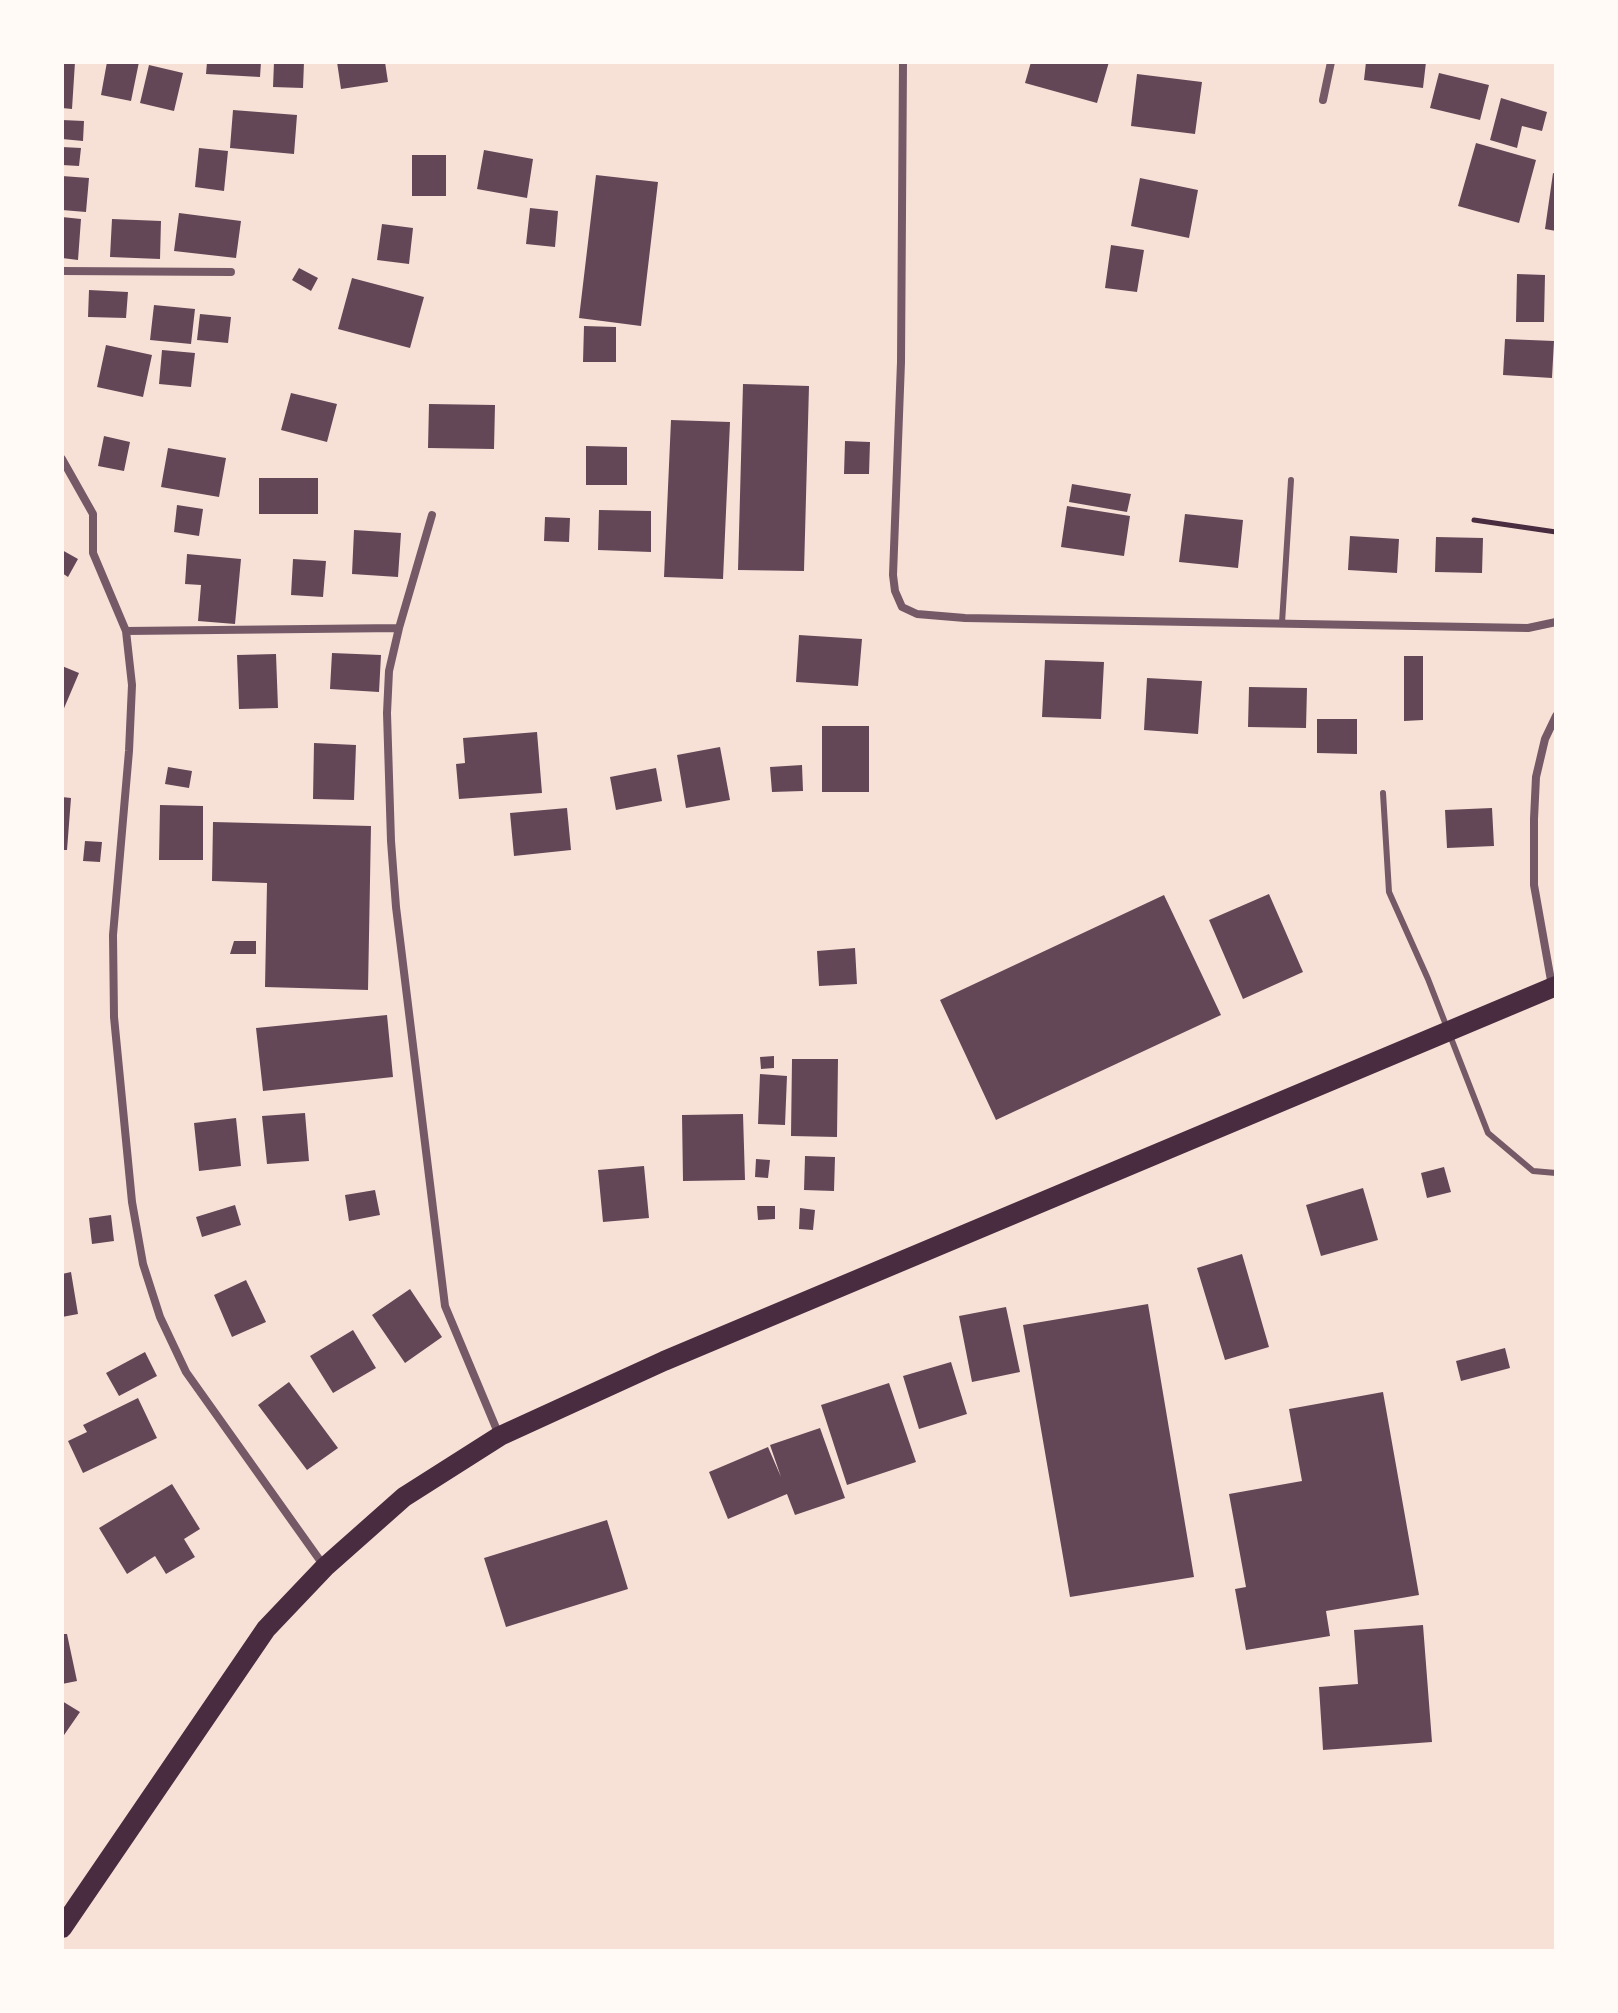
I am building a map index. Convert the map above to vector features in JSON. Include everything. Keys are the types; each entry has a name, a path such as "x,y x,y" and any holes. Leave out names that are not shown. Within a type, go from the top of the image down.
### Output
{"main road":[{"path":"62,1928 266,1629 325,1567 404,1497 500,1436 664,1361 1554,986"}],"street":[{"path":"903,62 901,362 893,575 895,591 902,607 917,614 965,618 1528,628 1556,622"},
{"path":"1323,100 1331,62"},
{"path":"62,271 231,272"},
{"path":"62,459 93,514 93,553 126,631 131,698 113,935 114,1017 132,1202 143,1264 160,1317 186,1372 325,1567"},
{"path":"432,515 389,671 387,713 391,841 396,907 445,1306 500,1436"},
{"path":"126,631 399,628"},
{"path":"1554,986 1534,885 1534,819 1536,777 1545,739 1556,716"}],"lane":[{"path":"1282,623 1291,480"},
{"path":"1383,793 1389,892 1449,1031 1488,1133 1533,1171 1556,1173"}],"path":[{"path":"1474,520 1556,532"}],"building":[{"path":"62,62 75,62 72,109 62,108"},
{"path":"107,62 139,62 131,101 101,95"},
{"path":"207,62 261,62 260,77 206,74"},
{"path":"274,62 304,62 303,88 273,87"},
{"path":"337,62 385,62 388,82 341,89"},
{"path":"1031,62 1109,62 1097,103 1025,83"},
{"path":"1366,62 1426,62 1423,88 1364,80"},
{"path":"149,65 183,73 174,111 140,103"},
{"path":"1439,73 1489,85 1480,120 1430,108"},
{"path":"1137,74 1202,82 1195,134 1131,126"},
{"path":"1501,98 1547,112 1542,131 1522,126 1517,148 1490,140"},
{"path":"233,110 297,115 294,154 230,148"},
{"path":"62,120 84,121 83,141 62,139"},
{"path":"1476,143 1536,160 1519,223 1458,206"},
{"path":"62,147 81,148 79,166 62,165"},
{"path":"199,148 228,151 224,191 195,187"},
{"path":"484,150 533,159 527,198 477,189"},
{"path":"412,155 446,155 446,196 412,196"},
{"path":"1553,173 1556,174 1556,231 1545,229"},
{"path":"596,175 658,182 641,326 579,318"},
{"path":"62,176 89,178 86,212 62,210"},
{"path":"1140,178 1198,190 1189,238 1131,226"},
{"path":"530,208 558,211 555,247 526,244"},
{"path":"179,213 241,221 236,258 174,251"},
{"path":"62,217 81,219 78,260 62,258"},
{"path":"112,219 161,221 160,259 110,257"},
{"path":"382,224 413,228 409,264 377,260"},
{"path":"1111,245 1144,250 1137,292 1105,288"},
{"path":"299,268 318,278 311,291 292,280"},
{"path":"1517,274 1545,275 1544,322 1516,322"},
{"path":"352,278 424,297 410,348 338,329"},
{"path":"89,290 128,292 126,318 88,317"},
{"path":"154,305 195,309 191,344 150,340"},
{"path":"200,314 231,317 228,343 197,340"},
{"path":"584,326 616,327 616,362 583,362"},
{"path":"1505,339 1554,341 1552,378 1503,375"},
{"path":"106,345 152,355 143,397 97,387"},
{"path":"162,350 195,353 191,387 159,384"},
{"path":"743,384 809,386 804,571 738,570"},
{"path":"291,393 337,404 327,442 281,430"},
{"path":"429,404 495,405 494,449 428,448"},
{"path":"671,420 730,422 723,579 664,577"},
{"path":"104,436 130,442 124,471 98,466"},
{"path":"845,441 870,442 869,474 844,474"},
{"path":"586,446 627,447 627,485 586,485"},
{"path":"168,448 226,458 219,497 161,487"},
{"path":"259,478 318,478 318,514 259,514"},
{"path":"1072,484 1131,494 1127,512 1069,502"},
{"path":"177,505 203,509 199,536 174,532"},
{"path":"1067,506 1130,516 1124,556 1061,547"},
{"path":"599,510 651,511 651,552 598,550"},
{"path":"1185,514 1243,520 1238,568 1179,562"},
{"path":"545,517 570,518 569,542 544,541"},
{"path":"354,530 401,533 398,577 352,574"},
{"path":"1350,536 1399,539 1397,573 1348,570"},
{"path":"1436,537 1483,538 1482,573 1435,572"},
{"path":"62,550 78,559 68,577 62,573"},
{"path":"187,554 241,559 235,624 198,621 201,585 185,584"},
{"path":"293,559 326,561 323,597 291,595"},
{"path":"799,635 862,639 858,686 796,682"},
{"path":"332,653 381,655 379,692 330,689"},
{"path":"276,654 278,708 239,709 237,655"},
{"path":"1404,656 1423,656 1423,720 1404,721"},
{"path":"1045,660 1104,662 1101,719 1042,717"},
{"path":"62,666 79,673 62,713"},
{"path":"1147,678 1202,681 1198,734 1144,730"},
{"path":"1249,687 1307,688 1306,728 1248,727"},
{"path":"1317,719 1357,719 1357,754 1317,753"},
{"path":"822,726 869,726 869,792 822,792"},
{"path":"537,732 542,793 459,799 456,764 465,763 463,738"},
{"path":"314,743 356,745 354,800 313,799"},
{"path":"720,747 730,800 686,808 677,755"},
{"path":"802,765 803,791 772,792 770,767"},
{"path":"168,767 192,771 189,788 165,784"},
{"path":"656,768 662,801 616,810 610,777"},
{"path":"62,797 71,798 67,850 62,850"},
{"path":"160,805 203,806 203,860 159,860"},
{"path":"567,808 571,850 514,856 510,813"},
{"path":"1492,808 1494,846 1447,848 1445,810"},
{"path":"213,822 371,826 368,990 265,987 267,883 212,881"},
{"path":"85,841 102,842 100,862 83,861"},
{"path":"1269,894 1303,972 1243,999 1209,920"},
{"path":"1164,895 1221,1015 996,1120 940,1000"},
{"path":"234,941 256,941 256,954 230,954"},
{"path":"855,948 857,984 819,986 817,951"},
{"path":"387,1015 393,1077 263,1091 256,1028"},
{"path":"774,1056 774,1068 761,1069 760,1057"},
{"path":"792,1059 838,1059 837,1137 791,1136"},
{"path":"760,1074 787,1076 785,1125 758,1124"},
{"path":"305,1113 309,1161 267,1164 262,1116"},
{"path":"743,1114 745,1180 683,1181 682,1115"},
{"path":"236,1118 241,1166 199,1171 194,1123"},
{"path":"805,1156 835,1157 834,1191 804,1190"},
{"path":"756,1159 770,1160 768,1178 755,1177"},
{"path":"644,1166 649,1218 603,1222 598,1170"},
{"path":"1444,1167 1451,1192 1427,1198 1421,1173"},
{"path":"1363,1188 1378,1240 1321,1256 1306,1205"},
{"path":"375,1190 380,1215 349,1221 345,1195"},
{"path":"235,1205 241,1225 202,1237 196,1217"},
{"path":"757,1206 775,1206 775,1219 758,1220"},
{"path":"800,1208 815,1210 813,1230 799,1229"},
{"path":"111,1215 114,1241 92,1244 89,1218"},
{"path":"1242,1254 1269,1347 1225,1360 1197,1268"},
{"path":"71,1272 78,1314 62,1317 62,1274"},
{"path":"246,1280 266,1322 232,1337 214,1295"},
{"path":"410,1289 442,1337 405,1363 372,1315"},
{"path":"1148,1304 1194,1577 1070,1597 1023,1325"},
{"path":"1006,1307 1020,1372 972,1382 959,1316"},
{"path":"353,1330 376,1368 333,1393 310,1356"},
{"path":"1505,1348 1510,1368 1461,1381 1456,1361"},
{"path":"145,1352 157,1376 119,1396 106,1373"},
{"path":"951,1362 967,1414 919,1429 903,1376"},
{"path":"289,1382 338,1448 307,1470 258,1405"},
{"path":"889,1383 916,1462 847,1485 821,1405"},
{"path":"1383,1392 1419,1595 1326,1611 1330,1636 1246,1650 1235,1589 1246,1587 1229,1494 1302,1481 1289,1409"},
{"path":"138,1398 157,1438 83,1473 68,1441 87,1432 83,1425"},
{"path":"820,1428 845,1498 795,1515 787,1494 728,1519 709,1472 768,1447 781,1477 770,1445"},
{"path":"172,1484 200,1529 184,1539 195,1557 166,1574 155,1556 127,1574 99,1528"},
{"path":"607,1520 628,1589 506,1627 484,1558"},
{"path":"1423,1625 1432,1742 1323,1750 1319,1687 1358,1684 1354,1630"},
{"path":"62,1634 67,1634 77,1681 62,1684"},
{"path":"62,1701 80,1712 62,1738"}]}
